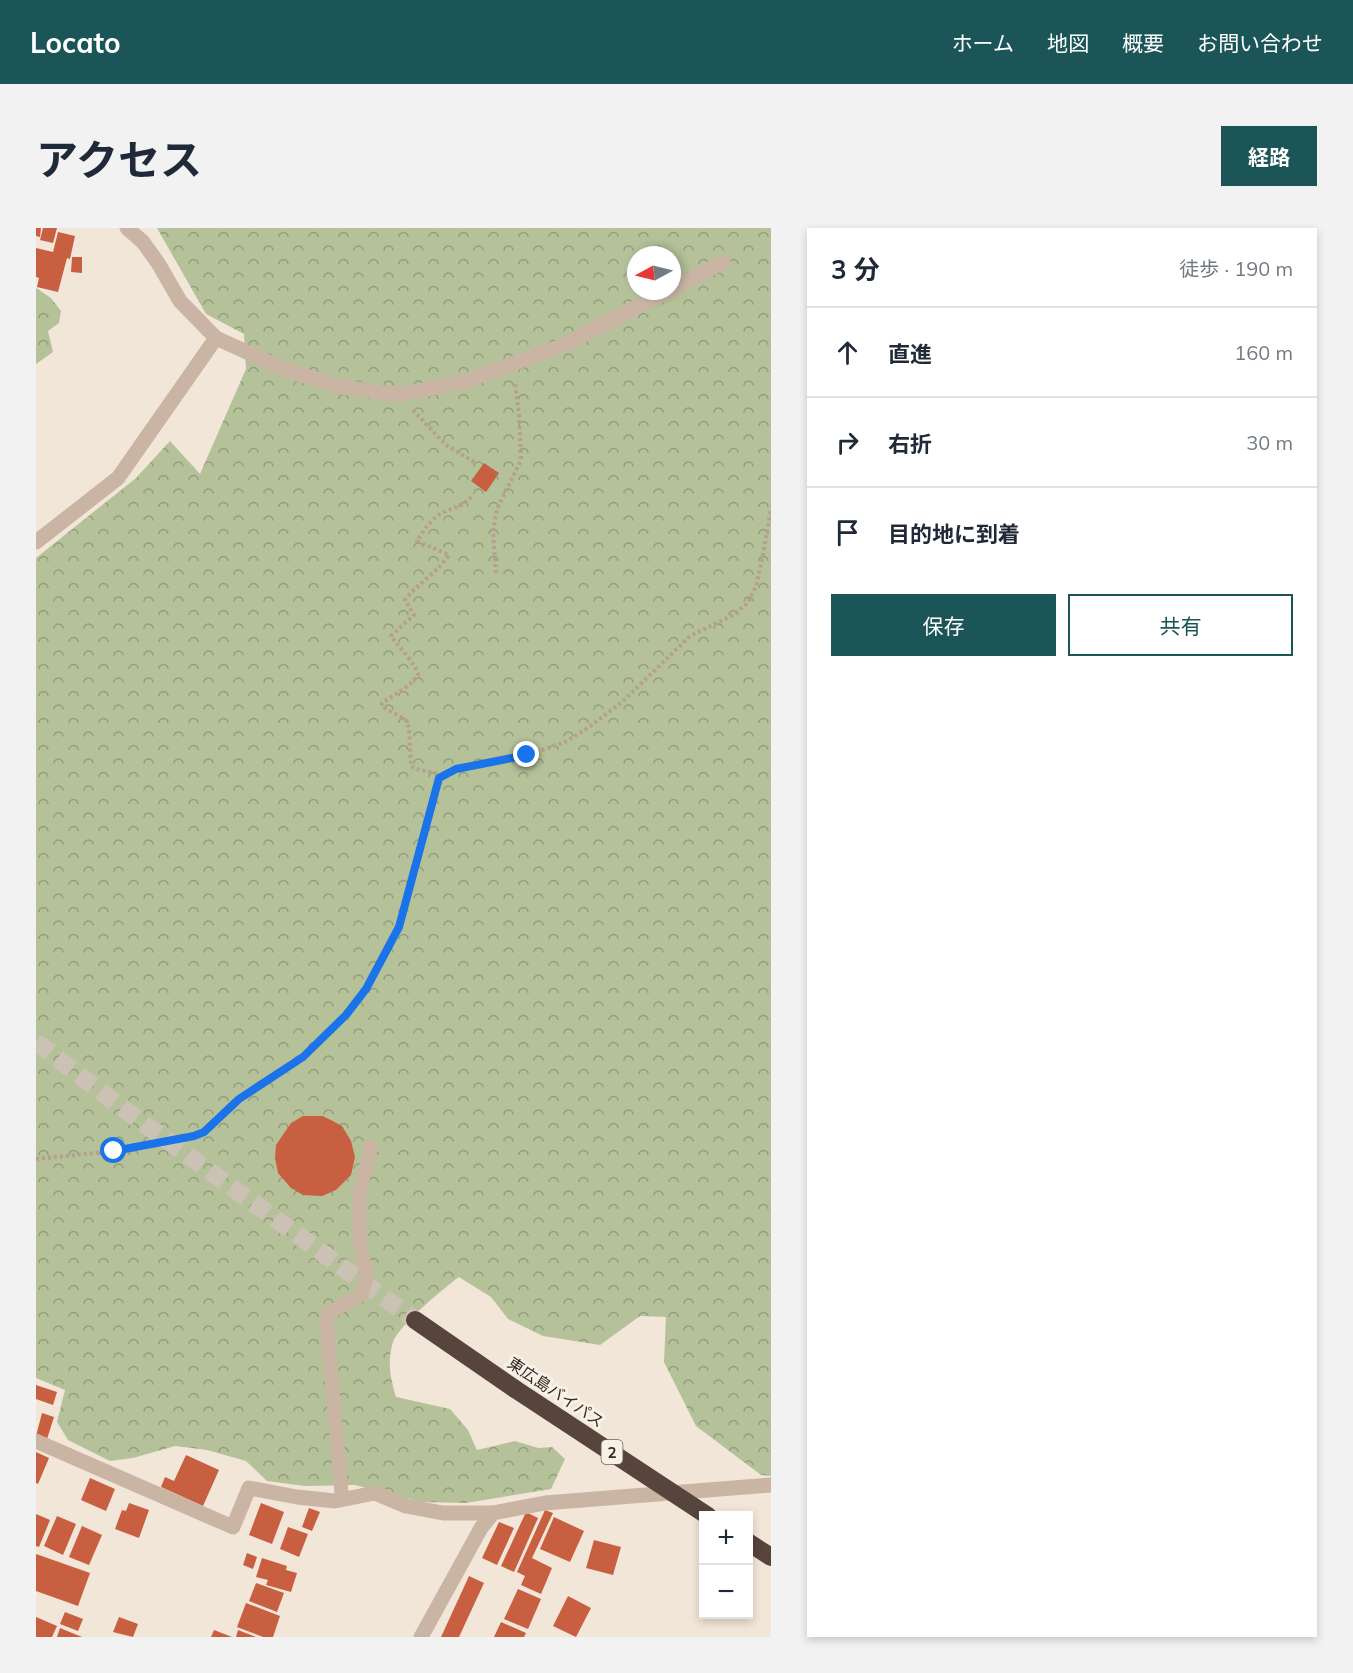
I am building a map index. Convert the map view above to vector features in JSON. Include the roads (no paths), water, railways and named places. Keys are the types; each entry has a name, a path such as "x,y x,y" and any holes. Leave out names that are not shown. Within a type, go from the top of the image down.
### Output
{"highway":[{"name":"東広島バイパス","path":"415,1320 515,1389 702,1511"},
{"path":"753,1545 771,1557"}],"street":[{"path":"128,228 143,242 153,256 180,301 216,338 288,371 331,384 389,394 405,394 469,380 564,345 651,300"},
{"path":"681,284 723,262"},
{"path":"36,542 118,478 216,338"},
{"path":"36,1441 233,1527 249,1488 297,1497 335,1500 375,1492 406,1506 443,1513 493,1513 545,1503 771,1485"},
{"path":"424,1636 481,1528 493,1513"}],"lane":[{"path":"342,1499 326,1315 362,1294 367,1277 360,1245 359,1194 371,1147"}],"tunnel":[{"path":"36,1042 121,1107 415,1320"}]}
